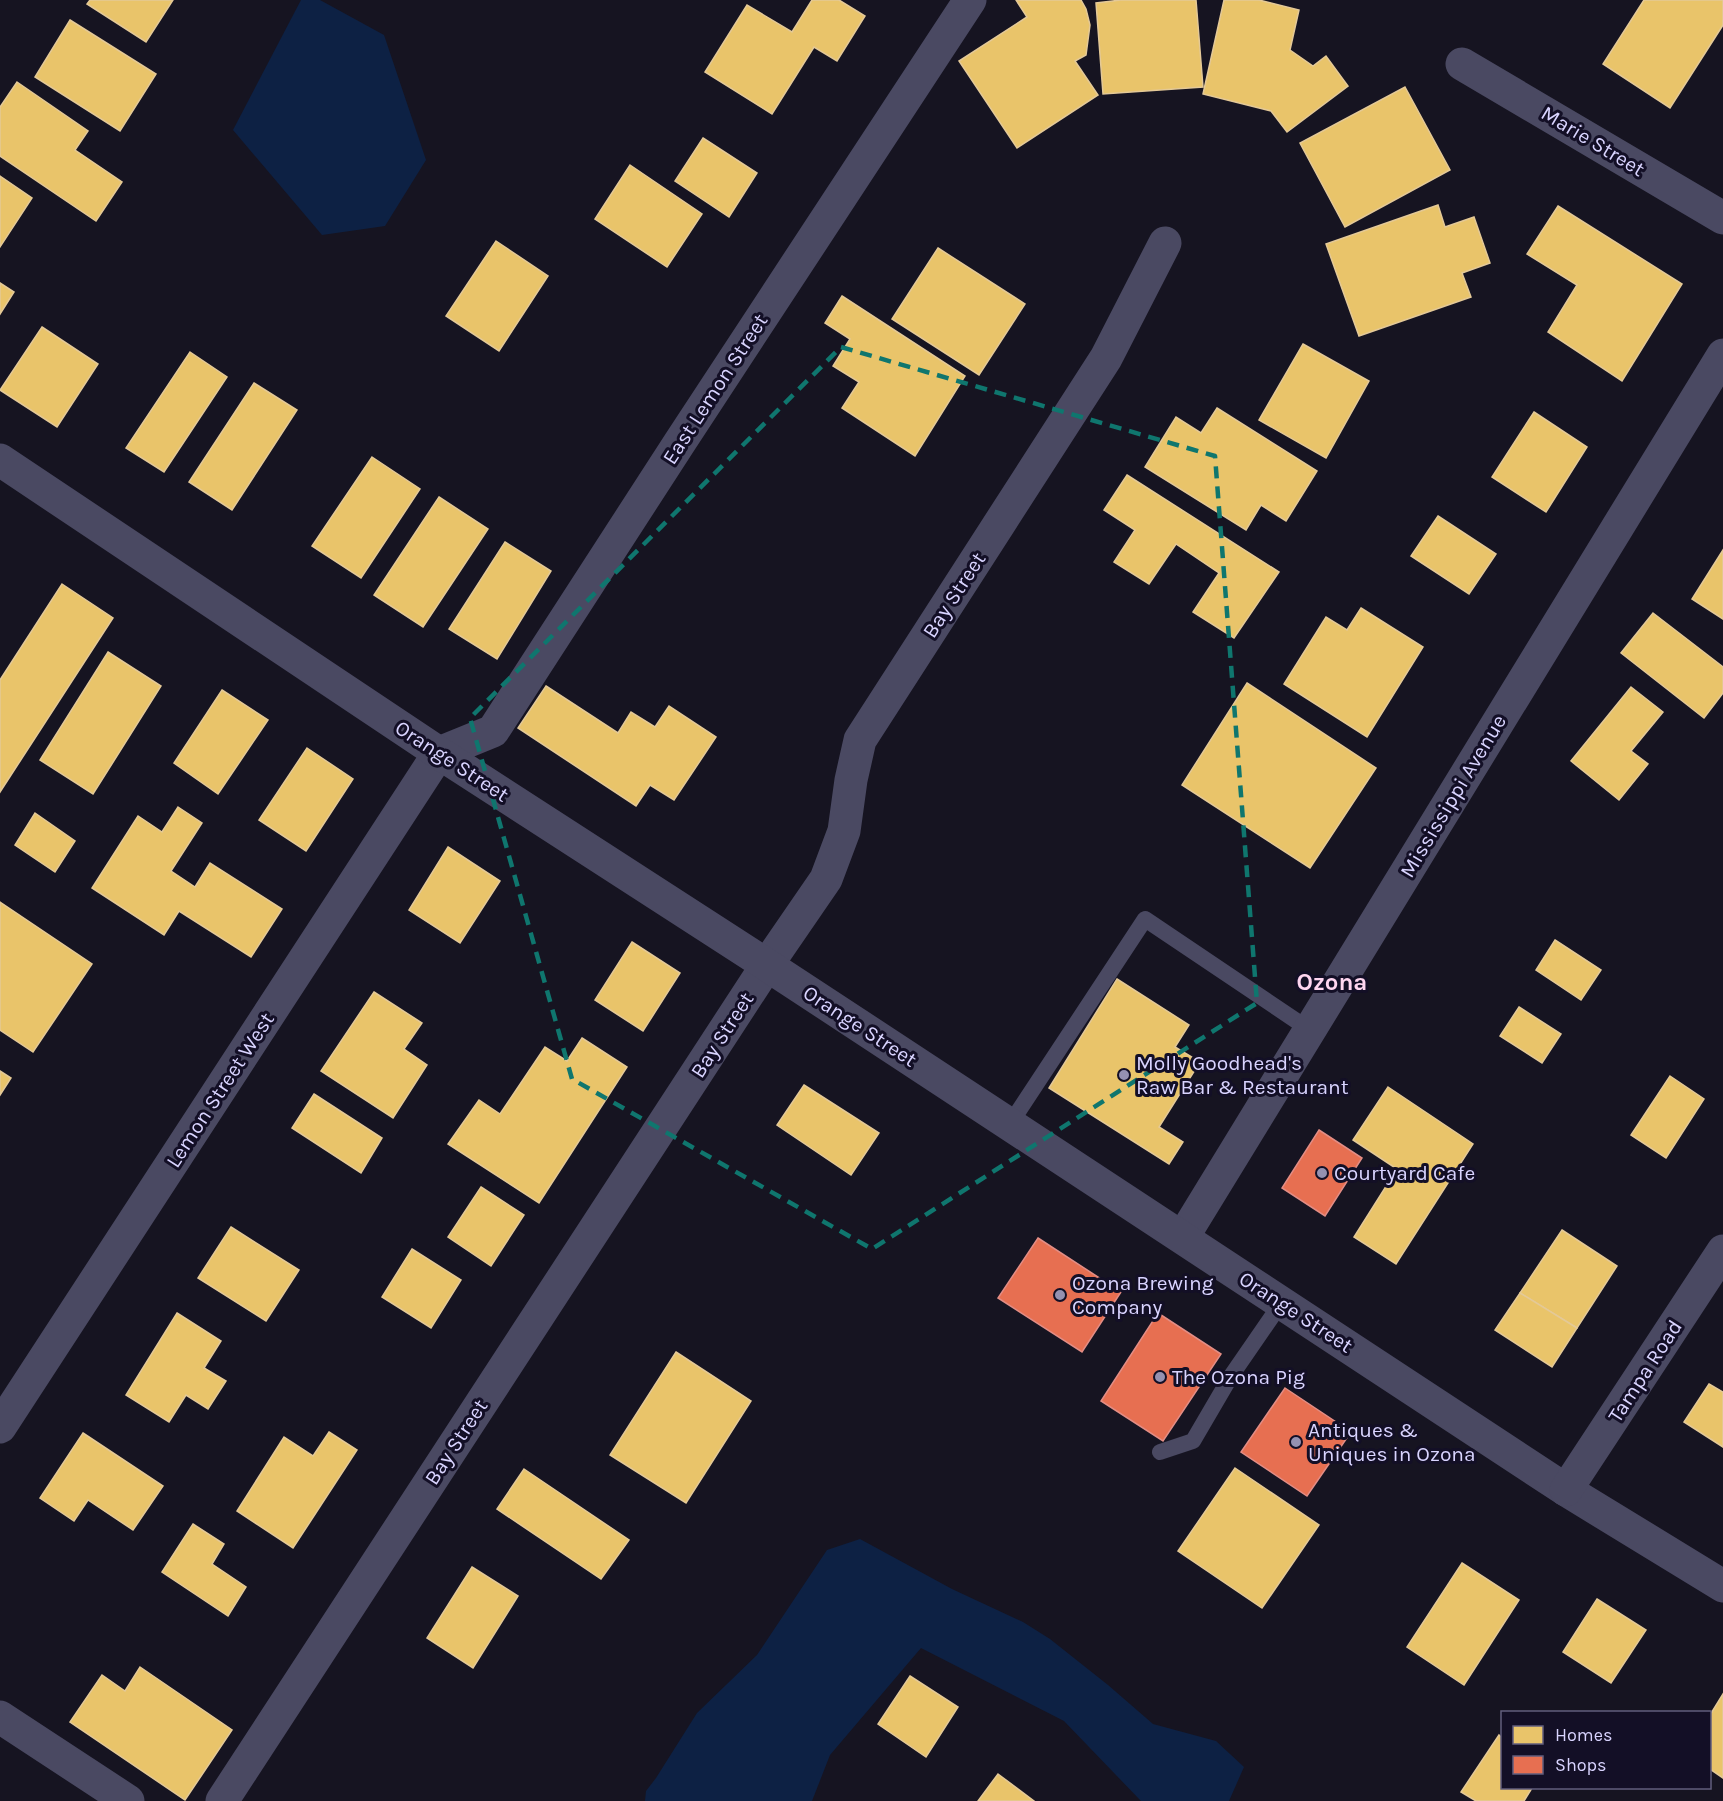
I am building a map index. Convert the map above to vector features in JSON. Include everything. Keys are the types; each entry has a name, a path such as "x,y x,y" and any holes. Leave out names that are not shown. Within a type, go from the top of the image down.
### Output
{"street":[{"name":"East Lemon Street","path":"439,753 493,731 970,0"},
{"name":"Marie Street","path":"1462,64 1723,218"},
{"name":"Bay Street","path":"222,1801 767,965 826,879 844,831 851,780 860,740 1106,358 1165,243"},
{"name":"Mississippi Avenue","path":"1183,1237 1723,355"},
{"name":"Orange Street","path":"0,460 439,753 1183,1237 1566,1491 1723,1586"},
{"name":"Lemon Street West","path":"0,1427 439,753"},
{"name":"Tampa Road","path":"1566,1491 1723,1251"},
{"path":"0,1717 128,1801"}],"lane":[{"path":"1010,1124 1145,919 1310,1030"},
{"path":"1160,1452 1193,1441 1230,1376 1282,1302"}],"highlighted area":[{"path":"841,347 1215,456 1257,1003 872,1249 572,1079 470,718"}],"water":[{"path":"301,0 320,0 384,35 426,160 385,226 322,235 233,130"},
{"path":"860,1539 952,1589 1023,1622 1050,1639 1153,1724 1216,1741 1244,1767 1229,1801 1141,1801 1064,1721 921,1648 830,1755 812,1801 645,1801 646,1791 697,1713 757,1655 827,1550"}],"building: Homes":[{"path":"90,0 173,0 146,42 87,4"},
{"path":"812,0 839,0 865,16 837,61 814,47 772,114 705,72 747,5 792,32"},
{"path":"1016,0 1081,0 1090,25 1086,55 1075,61 1098,95 1017,148 959,61 1027,17"},
{"path":"1121,0 1196,0 1203,87 1103,94 1096,3"},
{"path":"1224,0 1259,0 1299,10 1290,50 1313,66 1326,56 1348,86 1287,132 1271,111 1203,94"},
{"path":"1644,0 1723,0 1723,25 1670,108 1603,64"},
{"path":"70,20 156,74 120,131 35,77"},
{"path":"17,82 88,131 75,150 122,182 96,221 0,156 0,107"},
{"path":"1405,87 1450,170 1345,227 1300,143"},
{"path":"703,138 757,173 729,217 675,181"},
{"path":"630,165 702,214 667,267 595,219"},
{"path":"0,176 32,198 0,247"},
{"path":"1438,205 1445,227 1474,217 1490,263 1462,273 1471,297 1359,336 1326,244"},
{"path":"1558,206 1682,284 1622,381 1548,332 1577,285 1527,254"},
{"path":"496,241 548,276 499,351 446,316"},
{"path":"938,248 1025,304 979,375 892,319"},
{"path":"0,283 14,292 0,314"},
{"path":"842,296 965,376 915,456 842,408 859,382 833,366 850,339 825,323"},
{"path":"42,327 98,364 57,427 0,390"},
{"path":"1303,344 1369,381 1326,458 1259,420"},
{"path":"190,352 227,377 164,472 126,448"},
{"path":"254,383 297,410 232,510 189,482"},
{"path":"1217,408 1317,471 1286,521 1261,505 1246,530 1145,467 1176,417 1201,433"},
{"path":"1534,412 1587,447 1546,512 1492,477"},
{"path":"372,457 420,489 361,578 312,546"},
{"path":"1127,475 1279,572 1234,638 1193,612 1219,573 1176,544 1149,584 1114,562 1135,530 1104,510"},
{"path":"439,497 488,529 423,627 374,595"},
{"path":"1438,516 1496,554 1469,594 1411,556"},
{"path":"505,542 551,571 497,659 449,629"},
{"path":"1723,550 1723,619 1692,599"},
{"path":"62,584 113,618 0,792 0,680"},
{"path":"1361,608 1423,647 1367,737 1284,684 1326,617 1347,630"},
{"path":"1653,613 1723,667 1723,693 1704,718 1621,653"},
{"path":"108,652 161,686 93,794 40,760"},
{"path":"1247,683 1376,768 1310,868 1182,785"},
{"path":"546,686 618,733 631,712 655,727 669,706 716,737 674,800 650,785 636,806 518,728"},
{"path":"1631,687 1663,712 1631,751 1648,764 1619,800 1571,761"},
{"path":"222,690 268,720 218,794 174,763"},
{"path":"307,748 353,779 306,851 259,820"},
{"path":"178,807 202,823 171,871 195,887 210,863 282,909 251,957 179,911 164,935 92,888 138,816 162,832"},
{"path":"35,813 75,841 55,872 15,845"},
{"path":"448,847 500,881 460,943 409,910"},
{"path":"0,902 92,964 33,1052 0,1030"},
{"path":"1555,940 1601,970 1581,1000 1536,970"},
{"path":"632,942 680,973 643,1031 595,1000"},
{"name":"Molly Goodhead's Raw Bar & Restaurant","path":"1117,979 1189,1025 1175,1047 1200,1062 1159,1127 1183,1142 1169,1164 1049,1088"},
{"path":"374,992 422,1023 404,1049 427,1065 393,1118 321,1071"},
{"path":"1519,1007 1561,1034 1542,1063 1500,1036"},
{"path":"582,1038 627,1067 539,1203 448,1144 479,1100 500,1114 545,1047 567,1061"},
{"path":"0,1071 11,1078 0,1095"},
{"path":"1670,1076 1704,1099 1666,1158 1631,1135"},
{"path":"804,1085 879,1133 851,1175 777,1125"},
{"path":"1388,1087 1473,1144 1396,1264 1354,1237 1397,1169 1353,1140"},
{"path":"314,1094 382,1138 361,1173 292,1128"},
{"path":"481,1187 524,1215 491,1266 448,1237"},
{"path":"231,1227 299,1270 266,1321 198,1278"},
{"path":"1562,1230 1617,1266 1577,1328 1520,1293"},
{"path":"412,1249 461,1280 431,1328 382,1297"},
{"path":"1520,1293 1577,1328 1552,1367 1495,1330"},
{"path":"177,1313 221,1341 204,1368 226,1381 208,1409 186,1395 169,1422 126,1395"},
{"path":"676,1352 751,1401 686,1503 610,1455"},
{"path":"1709,1384 1723,1392 1723,1447 1684,1422"},
{"path":"329,1432 357,1450 293,1548 237,1511 284,1437 313,1456"},
{"path":"83,1433 163,1486 133,1530 88,1500 74,1521 40,1498"},
{"path":"1235,1468 1319,1525 1262,1608 1178,1551"},
{"path":"524,1469 629,1540 601,1579 497,1509"},
{"path":"193,1524 224,1544 212,1564 246,1587 228,1616 162,1572"},
{"path":"1462,1563 1519,1600 1464,1685 1407,1647"},
{"path":"472,1567 518,1596 473,1668 427,1638"},
{"path":"1597,1599 1646,1630 1611,1683 1563,1652"},
{"path":"140,1667 232,1730 185,1800 70,1722 102,1675 125,1691"},
{"path":"910,1676 958,1707 926,1757 878,1724"},
{"path":"1723,1694 1723,1778 1711,1770 1711,1713"},
{"path":"1499,1735 1501,1737 1501,1789 1531,1789 1524,1801 1476,1801 1461,1792"},
{"path":"998,1774 1034,1801 978,1801"}],"building: Shops":[{"name":"Courtyard Cafe","path":"1319,1130 1362,1158 1325,1216 1282,1188"},
{"name":"Ozona Brewing Company","path":"1038,1238 1121,1292 1082,1352 998,1298"},
{"name":"The Ozona Pig","path":"1158,1313 1221,1354 1163,1441 1101,1401"},
{"name":"Antiques & Uniques in Ozona","path":"1285,1388 1351,1432 1307,1496 1241,1452"}],"place":[{"name":"Molly Goodhead's Raw Bar & Restaurant","path":"1124,1075"},
{"name":"Courtyard Cafe","path":"1322,1173"},
{"name":"Ozona Brewing Company","path":"1060,1295"},
{"name":"The Ozona Pig","path":"1160,1377"},
{"name":"Antiques & Uniques in Ozona","path":"1296,1442"}],"district":[{"name":"Ozona","path":"1332,982"}]}
